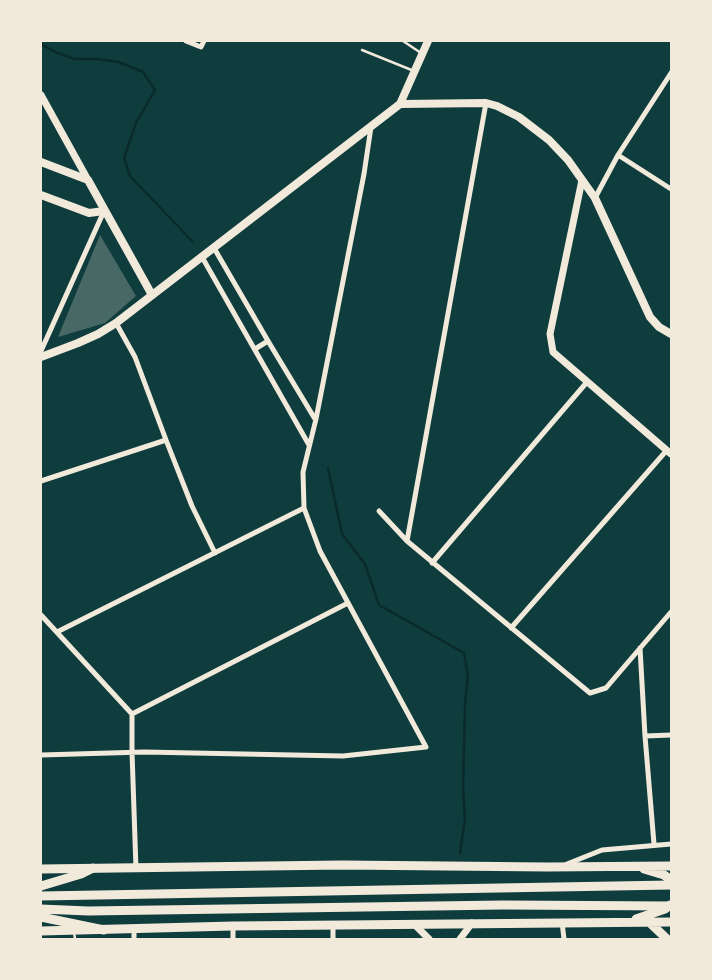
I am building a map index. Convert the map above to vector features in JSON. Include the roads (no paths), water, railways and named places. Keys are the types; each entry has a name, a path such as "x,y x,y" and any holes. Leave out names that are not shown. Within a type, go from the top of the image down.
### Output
{"main road":[{"path":"41,357 84,340 116,323 400,104 428,41"},
{"path":"400,104 486,103 514,114 549,140 568,160 595,198 650,317 659,327 671,334"},
{"path":"41,162 88,180 152,295"},
{"path":"41,195 89,213 104,211"},
{"path":"41,869 342,865 671,866"},
{"path":"629,866 647,869 664,875 671,880"},
{"path":"41,886 81,874 94,868"},
{"path":"41,896 671,885"},
{"path":"41,909 88,911 493,905 671,905"},
{"path":"626,922 665,909 671,905"},
{"path":"41,917 134,934 233,926 671,922"},
{"path":"649,922 667,939"},
{"path":"41,932 75,935 104,930"}],"street":[{"path":"186,41 201,47 204,41"},
{"path":"595,198 618,155 671,73"},
{"path":"41,95 88,180"},
{"path":"407,541 486,103"},
{"path":"41,755 132,752 343,756 426,748 320,551 304,508 303,472 316,419 364,174 371,125"},
{"path":"618,155 671,189"},
{"path":"511,628 669,452 554,352 550,334 582,180"},
{"path":"41,351 104,211"},
{"path":"214,248 268,342 316,419"},
{"path":"202,257 310,446"},
{"path":"116,323 135,357 192,506 215,552"},
{"path":"255,349 268,342"},
{"path":"432,563 587,382"},
{"path":"41,481 166,440"},
{"path":"57,632 304,508"},
{"path":"379,511 407,541 432,563 590,693 606,688 671,612"},
{"path":"132,714 348,603"},
{"path":"41,615 132,714 136,869"},
{"path":"640,648 654,844"},
{"path":"645,736 671,735"},
{"path":"560,867 602,850 671,844"},
{"path":"562,922 564,939"},
{"path":"460,939 472,923"},
{"path":"414,924 428,939"},
{"path":"333,925 334,939"},
{"path":"233,926 233,939"}],"lane":[{"path":"403,41 423,53"},
{"path":"362,50 415,71"}],"waterway":[{"path":"41,44 74,59 97,59 119,62 143,72 155,90 136,123 124,158 130,176 193,242"},
{"path":"328,468 342,534 365,564 379,605 464,653 468,676 465,704 463,788 465,819 460,853"}]}
